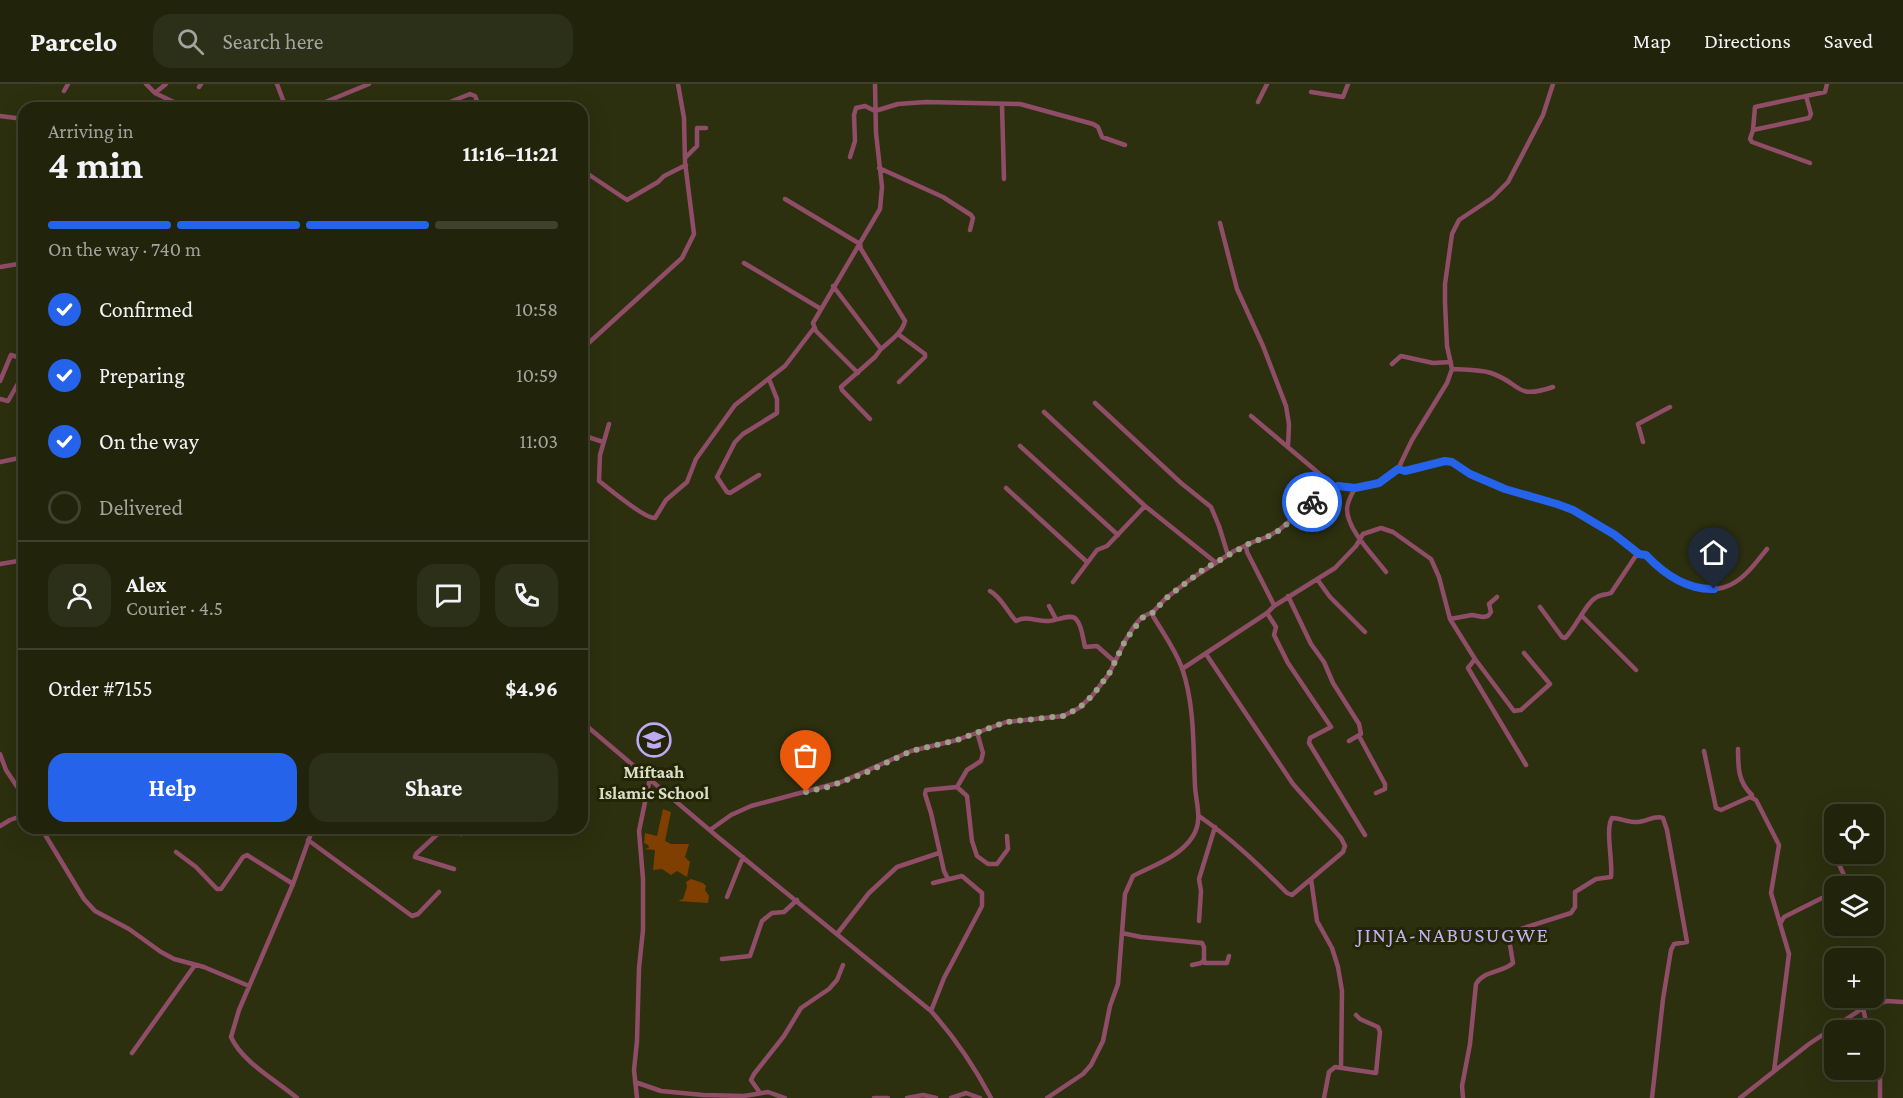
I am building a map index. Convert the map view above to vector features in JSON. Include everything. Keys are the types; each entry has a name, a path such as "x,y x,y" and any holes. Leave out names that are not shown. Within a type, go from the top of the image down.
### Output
{"street":[{"path":"64,91 68,84"},
{"path":"146,84 155,93 174,102"},
{"path":"155,93 166,84"},
{"path":"277,84 284,102"},
{"path":"332,102 369,84"},
{"path":"588,344 686,252 694,231 685,158 684,118 678,84"},
{"path":"609,424 603,442 598,481 646,516 651,519 655,518 666,500 687,482 696,459 735,405 785,366 814,328 814,320 879,209 882,187 875,111 875,84"},
{"path":"1258,102 1267,84"},
{"path":"1311,92 1343,97 1348,84"},
{"path":"710,830 730,815 751,806 828,787 863,774 911,751 957,740 1006,722 1063,716 1079,708 1092,696 1109,674 1135,625 1142,618 1154,612 1165,599 1215,562 1280,530 1315,500 1335,487 1355,488 1379,483 1398,469 1412,440 1447,382 1452,365 1447,346 1445,284 1452,234 1459,220 1492,198 1508,182 1543,115 1553,84"},
{"path":"1810,163 1752,142 1750,139 1755,107 1825,92 1827,84"},
{"path":"450,102 470,94 477,102"},
{"path":"1753,130 1809,118 1806,96"},
{"path":"850,158 855,141 856,108 865,106 875,111 898,104 926,102 1020,104 1093,124 1097,126 1102,137 1125,145"},
{"path":"1002,105 1005,179"},
{"path":"0,116 18,118"},
{"path":"685,158 697,146 697,128 706,128"},
{"path":"588,174 627,200 653,185 663,176 686,165"},
{"path":"879,168 943,197 971,215 973,218 970,230"},
{"path":"785,199 860,244 905,321 905,325 898,334 858,373 842,384 841,389 870,419"},
{"path":"1220,222 1237,290 1263,346 1286,406 1289,419 1288,447"},
{"path":"744,263 821,309"},
{"path":"0,267 18,264"},
{"path":"833,286 881,349"},
{"path":"814,328 858,373"},
{"path":"898,334 925,354 925,357 898,382"},
{"path":"0,381 11,355 18,357"},
{"path":"1392,364 1401,356 1489,372 1506,380 1518,390 1528,393 1553,387"},
{"path":"759,475 730,493 717,477 735,442 742,434 777,413 777,399 769,379"},
{"path":"0,399 8,401 18,384"},
{"path":"1095,403 1210,507 1219,525 1228,555"},
{"path":"1643,442 1638,427 1639,423 1670,407"},
{"path":"1044,412 1145,506 1215,562"},
{"path":"1251,416 1335,487"},
{"path":"588,437 603,442"},
{"path":"1020,446 1118,535"},
{"path":"0,462 18,458"},
{"path":"1398,469 1405,471 1445,461 1452,462 1470,474 1505,489 1573,510 1615,535 1639,554 1646,555 1677,581 1708,589 1733,585 1767,549"},
{"path":"1006,488 1087,562"},
{"path":"1355,488 1347,507 1348,519 1360,539 1386,572"},
{"path":"1072,582 1084,570 1087,562 1097,550 1107,546 1145,506"},
{"path":"1182,669 1267,613 1274,605 1335,568 1363,534 1375,529 1393,532 1431,559 1439,577 1450,619 1474,659 1514,711 1521,710 1550,684 1524,653"},
{"path":"1246,545 1247,552 1274,605"},
{"path":"1540,607 1565,638 1591,601 1599,595 1613,591 1635,556 1639,554"},
{"path":"0,564 18,561"},
{"path":"1317,579 1330,597 1365,632"},
{"path":"990,591 997,595 1016,621 1029,618 1052,622 1056,619 1075,617 1080,625 1085,647 1097,646 1115,663"},
{"path":"1288,596 1311,644 1362,731 1359,736 1349,741"},
{"path":"1450,619 1472,615 1488,616 1491,612 1489,603 1497,597"},
{"path":"1049,606 1056,619"},
{"path":"1047,1098 1083,1074 1091,1065 1103,1041 1110,1006 1118,984 1123,905 1130,880 1133,876 1181,851 1193,837 1199,816 1195,788 1196,762 1191,709 1182,669 1170,642 1153,616 1154,612"},
{"path":"1267,613 1276,627 1274,635 1288,663 1331,727 1310,738 1309,743 1365,835"},
{"path":"1582,616 1636,670"},
{"path":"1199,816 1248,854 1287,894 1292,896 1343,852 1345,846 1341,838 1293,784 1206,654"},
{"path":"1474,659 1468,668 1526,765"},
{"path":"588,727 931,1011 958,1042 991,1098"},
{"path":"957,787 967,770 981,761 983,753 977,732"},
{"path":"1359,736 1385,783 1385,789 1376,793"},
{"path":"1738,748 1742,786 1760,806 1779,845 1771,893 1789,954 1774,1071"},
{"path":"1704,751 1718,809 1722,810 1752,797"},
{"path":"0,754 6,770 18,788"},
{"path":"637,1098 634,1082 643,930 643,879 639,831 650,778"},
{"path":"948,879 939,853 926,790 957,787 967,796 972,841 980,859 988,864 997,864 1008,849 1007,836"},
{"path":"1463,1098 1462,1086 1470,1044 1476,984 1478,979 1510,967 1513,963 1508,933 1571,914 1575,907 1575,892 1596,879 1611,877 1609,827 1612,819 1620,818 1636,823 1658,816 1663,818 1668,836 1687,942 1674,944 1671,950 1652,1098"},
{"path":"0,826 18,817"},
{"path":"1199,921 1201,891 1199,879 1215,827"},
{"path":"45,834 84,899 95,911 129,930 161,952 249,986"},
{"path":"297,1098 263,1073 232,1040 231,1032 293,884 311,834"},
{"path":"438,834 415,857 454,869"},
{"path":"308,840 412,915 418,914 439,892"},
{"path":"176,852 196,867 217,889 221,889 243,857 247,855 293,884"},
{"path":"837,934 869,893 897,867 939,853"},
{"path":"727,897 743,857"},
{"path":"931,1011 944,978 982,906 982,893 962,876 933,883"},
{"path":"1311,879 1317,921 1332,948 1342,991 1341,1067"},
{"path":"1780,924 1784,917 1824,897"},
{"path":"722,959 750,956 762,921 772,913 784,912 796,900"},
{"path":"1122,933 1202,943 1204,960"},
{"path":"1204,960 1205,963 1222,964 1227,963 1229,956"},
{"path":"1192,965 1204,960"},
{"path":"760,1093 751,1080 759,1067 801,1008 829,989 837,980 843,965"},
{"path":"132,1053 195,966"},
{"path":"1884,1001 1903,1002"},
{"path":"1740,1098 1809,1044 1863,1008 1866,1020"},
{"path":"1324,1098 1329,1072 1335,1067 1376,1073 1380,1032 1378,1027 1360,1019 1356,1014"},
{"path":"1880,1080 1881,1098"},
{"path":"634,1082 661,1091 744,1096 773,1093 785,1098"},
{"path":"951,1098 966,1093 980,1098"},
{"path":"907,1098 923,1095 936,1098"},
{"path":"874,1098 888,1098"}],"shaded area":[{"path":"663,809 671,812 665,841 671,844 689,844 685,857 690,862 687,877 677,871 671,875 662,869 653,870 655,850 644,849 649,848 644,843 645,833 657,836"},
{"path":"691,879 706,886 705,890 709,896 708,903 678,901 683,899 687,887 686,882"}],"way so far":[{"path":"806,792 828,787 863,774 911,751 957,740 1006,722 1063,716 1079,708 1092,696 1109,674 1125,641 1142,618 1154,612 1165,599 1204,569 1234,551 1280,530 1312,502"}],"place":[{"name":"Miftaah Islamic School","path":"654,740"}],"district":[{"name":"JINJA-NABUSUGWE","path":"1453,935"}],"route":[{"path":"1312,502 1338,486 1355,488 1374,485 1383,481 1394,470 1405,471 1445,461 1452,462 1470,474 1505,489 1573,510 1615,535 1639,554 1646,555 1677,581 1700,588 1714,589"}]}
